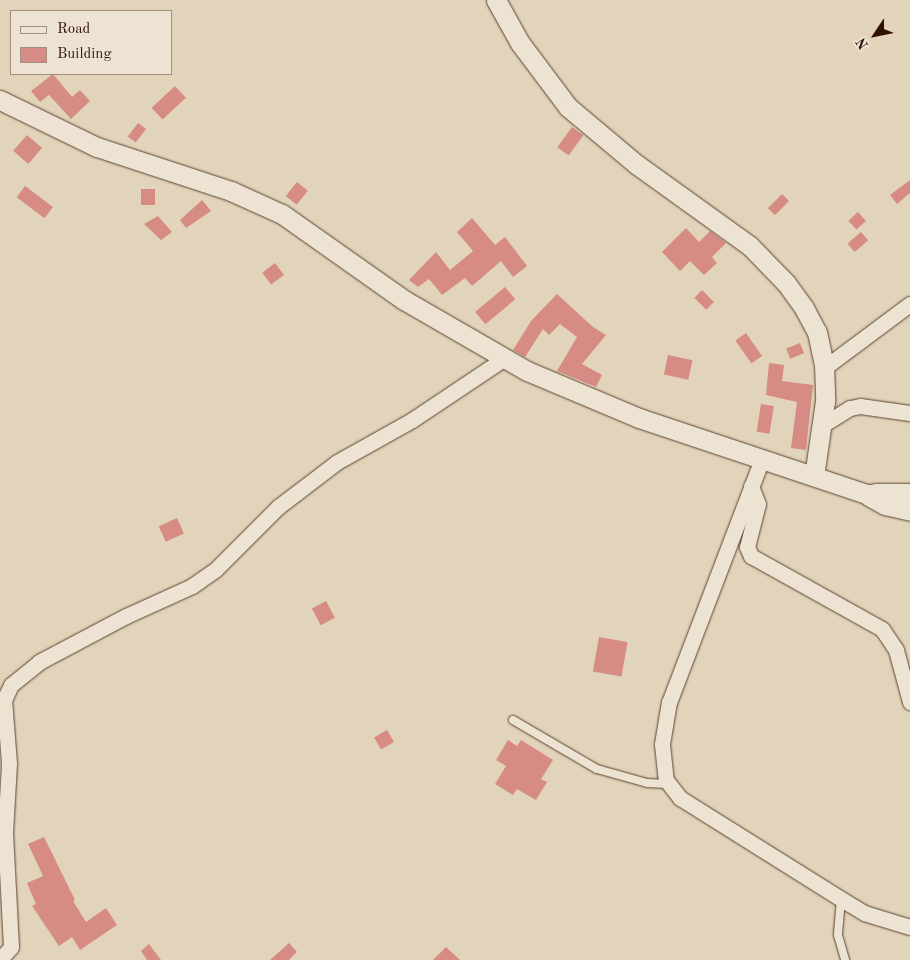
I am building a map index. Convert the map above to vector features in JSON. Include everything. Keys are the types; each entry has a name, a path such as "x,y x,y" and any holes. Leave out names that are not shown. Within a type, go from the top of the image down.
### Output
{"main road":[{"path":"869,495 910,494"},
{"path":"869,495 885,504 910,510"}],"street":[{"path":"496,0 520,43 568,107 636,164 769,263 799,301 817,332 824,368 821,426 814,476"},
{"path":"0,100 97,147 231,191 282,214 404,300 527,371 639,418 869,495"},
{"path":"824,368 910,304"},
{"path":"0,959 11,947 5,833 9,763 4,700 11,685 39,662 126,616 192,586 216,569 278,507 337,462 412,420 505,358"},
{"path":"821,426 845,411 860,406 910,413"},
{"path":"762,459 669,702 662,744 663,767 668,784 680,798 864,913 910,927"},
{"path":"751,486 758,504 747,547 751,556 882,629 896,650 910,702"}],"lane":[{"path":"513,720 597,769 647,783 668,784"},
{"path":"841,899 838,935 845,960"}],"building":[{"path":"54,75 72,97 80,90 90,101 71,119 49,95 40,102 31,91"},
{"path":"175,86 186,98 163,120 152,108"},
{"path":"138,123 146,129 136,143 128,137"},
{"path":"572,127 583,135 569,155 557,147"},
{"path":"27,135 42,148 28,164 13,151"},
{"path":"910,180 910,193 897,204 890,195"},
{"path":"297,182 308,191 297,205 286,196"},
{"path":"25,186 53,207 45,218 17,197"},
{"path":"141,189 155,189 155,205 141,205"},
{"path":"782,194 789,201 775,215 768,208"},
{"path":"202,200 211,211 186,228 180,220"},
{"path":"858,212 866,221 856,230 848,221"},
{"path":"158,216 172,232 161,240 144,224"},
{"path":"472,218 495,245 505,237 527,266 513,277 501,261 472,286 465,278 442,295 429,279 418,287 409,280 436,252 450,270 473,251 457,232"},
{"path":"686,228 699,242 710,231 726,243 712,257 717,263 704,275 690,261 680,271 662,252"},
{"path":"861,232 868,240 855,252 847,244"},
{"path":"275,263 284,275 271,285 262,273"},
{"path":"505,287 515,299 485,324 475,312"},
{"path":"702,290 714,302 706,310 694,298"},
{"path":"557,294 593,327 606,335 582,364 602,375 596,387 557,371 577,337 560,324 549,335 543,329 525,357 513,350 531,321"},
{"path":"746,333 762,356 751,363 735,340"},
{"path":"800,343 804,353 790,359 786,349"},
{"path":"668,355 692,360 688,380 664,375"},
{"path":"769,363 784,365 782,381 813,385 806,450 791,448 797,402 766,395"},
{"path":"761,404 774,406 769,434 757,432"},
{"path":"177,518 184,534 166,542 159,526"},
{"path":"326,601 335,618 321,625 312,609"},
{"path":"599,637 628,642 621,677 593,671"},
{"path":"387,730 394,742 381,750 374,738"},
{"path":"508,740 517,746 521,740 553,760 541,779 547,782 536,800 517,789 513,795 495,784 506,766 496,760"},
{"path":"44,837 75,900 73,901 86,922 106,908 117,925 80,950 72,937 59,946 32,906 36,904 27,883 43,876 28,844"},
{"path":"289,943 297,952 289,960 270,960"},
{"path":"149,944 161,960 147,960 141,951"},
{"path":"446,947 460,960 433,960"}]}
